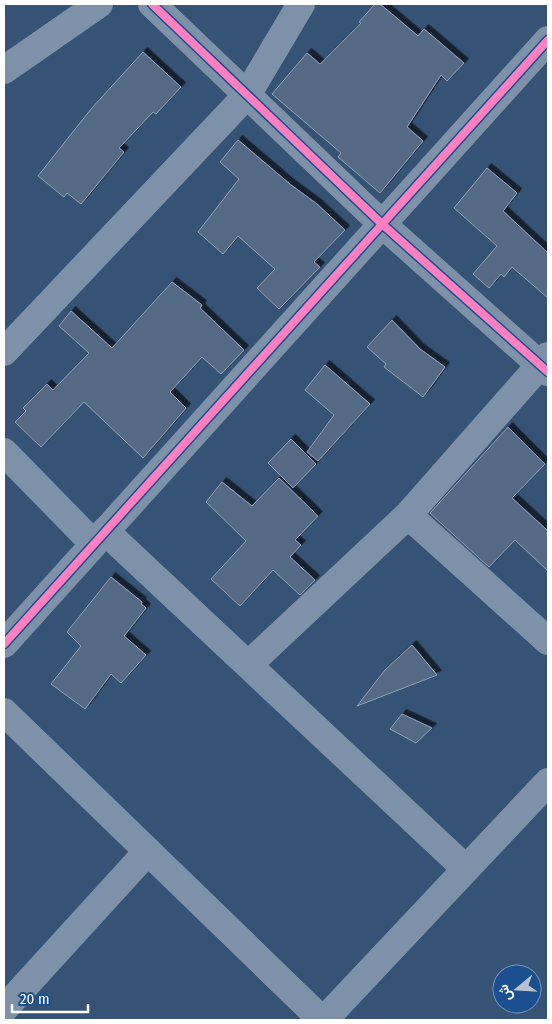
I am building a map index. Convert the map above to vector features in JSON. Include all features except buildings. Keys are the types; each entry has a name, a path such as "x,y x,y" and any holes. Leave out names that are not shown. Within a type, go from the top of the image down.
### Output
{"street":[{"path":"4,70 99,4"},
{"path":"152,4 382,224 546,364 408,515 248,665"},
{"path":"4,352 247,95 301,4"},
{"path":"4,644 548,40"},
{"path":"4,452 248,665 466,870"},
{"path":"408,515 548,641"},
{"path":"4,712 323,1020 548,782"},
{"path":"4,1009 148,851"}],"cycle path":[{"path":"152,4 382,224 548,372"},
{"path":"4,644 548,40"}]}
